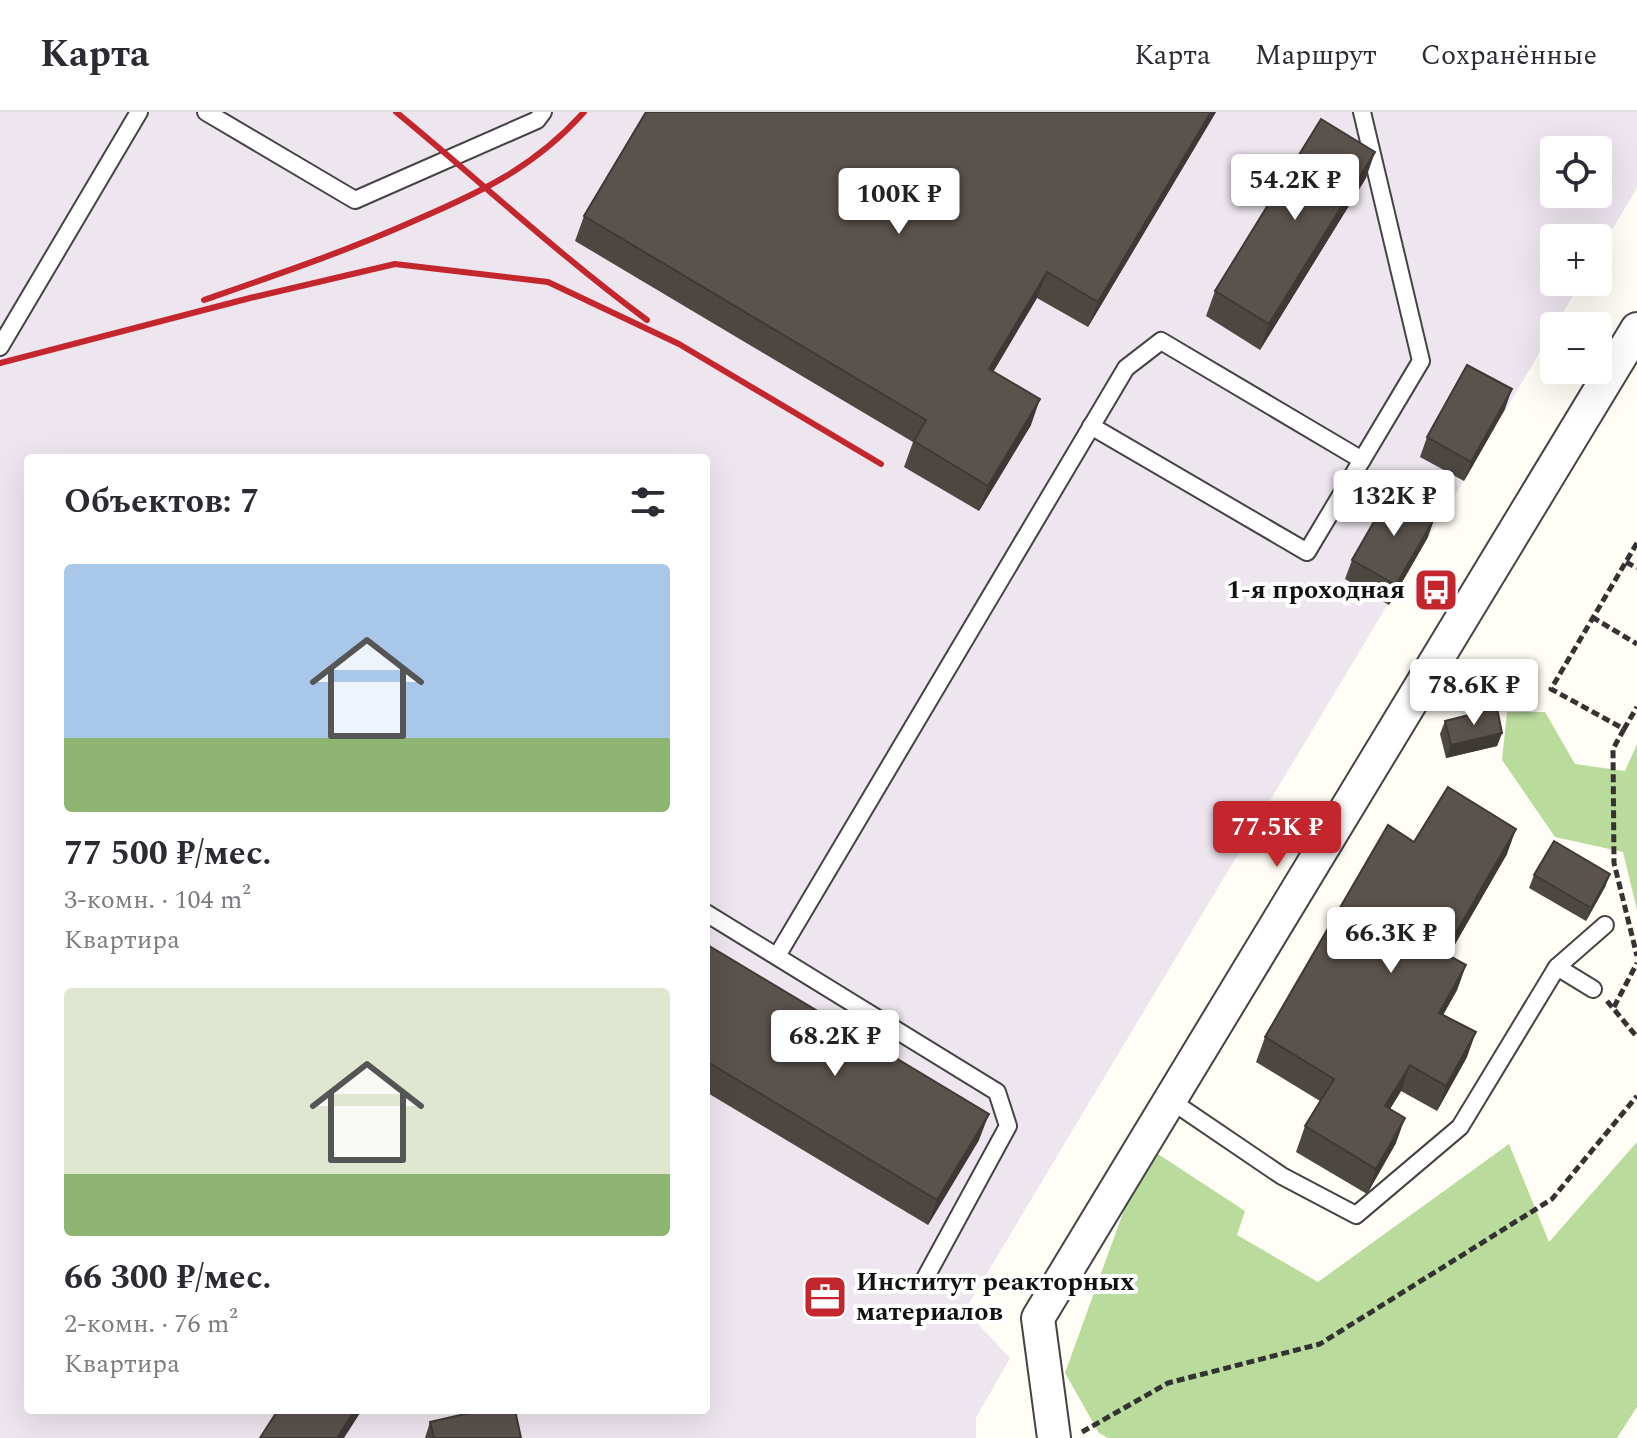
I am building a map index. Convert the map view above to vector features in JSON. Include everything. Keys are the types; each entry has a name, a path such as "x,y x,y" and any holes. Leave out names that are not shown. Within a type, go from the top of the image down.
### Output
{"street":[{"path":"1054,1438 1038,1318 1637,329"}],"lane":[{"path":"0,347 139,112"},
{"path":"206,112 355,200 537,120 543,112"},
{"path":"1091,426 1307,552 1421,361 1362,112"},
{"path":"777,956 1126,368 1161,341 1362,460"},
{"path":"710,915 997,1092 1008,1126 922,1284"},
{"path":"1170,1100 1282,1176 1356,1215 1460,1127 1557,967 1605,925"},
{"path":"1557,967 1593,989"}],"path":[{"path":"1624,729 1551,689 1637,543"},
{"path":"1626,562 1637,568"},
{"path":"1592,617 1637,644"},
{"path":"1637,707 1613,749 1614,863 1637,956"},
{"path":"1614,1007 1637,963"},
{"path":"1593,989 1614,1007 1637,1037"},
{"path":"1071,1438 1168,1383 1320,1344 1552,1199 1637,1096"}],"shaded area":[{"path":"0,112 1637,112 1637,188 1612,230 1612,224 1540,224 1540,296 1573,296 1563,312 1540,312 1540,352 965,1310 1010,1358 976,1418 976,1438 0,1438"}],"green space":[{"path":"1507,712 1545,712 1575,764 1625,771 1637,744 1637,910 1623,852 1555,837 1502,760"},
{"path":"1637,1142 1637,1407 1617,1438 1108,1438 1099,1433 1065,1373 1133,1185 1158,1154 1245,1211 1237,1235 1318,1282 1509,1144 1549,1242"}],"building":[{"path":"646,112 1211,112 1098,302 1047,272 989,369 1040,399 988,486 914,441 926,420 584,216"},
{"path":"1321,119 1375,152 1269,324 1215,291"},
{"path":"1467,365 1512,389 1471,462 1427,437"},
{"path":"1391,492 1435,517 1396,585 1352,560"},
{"path":"1497,708 1502,733 1451,745 1445,721"},
{"path":"1448,787 1516,829 1444,953 1466,965 1439,1013 1476,1032 1446,1086 1410,1065 1385,1106 1405,1118 1376,1169 1305,1126 1334,1079 1265,1037 1388,825 1414,842"},
{"path":"1554,841 1610,874 1591,908 1534,875"},
{"path":"710,946 989,1114 937,1200 710,1063"},
{"path":"275,1414 352,1414 337,1438 260,1438"},
{"path":"465,1414 516,1414 521,1438 434,1438 430,1422"}],"railway":[{"path":"396,112 551,244 647,320"},
{"path":"204,300 338,252 463,199 526,163 584,112"},
{"path":"0,363 395,264 548,282 679,344 881,464"}],"place":[{"name":"1-я проходная","path":"1436,590"},
{"name":"Институт реакторных материалов","path":"825,1297"}]}
